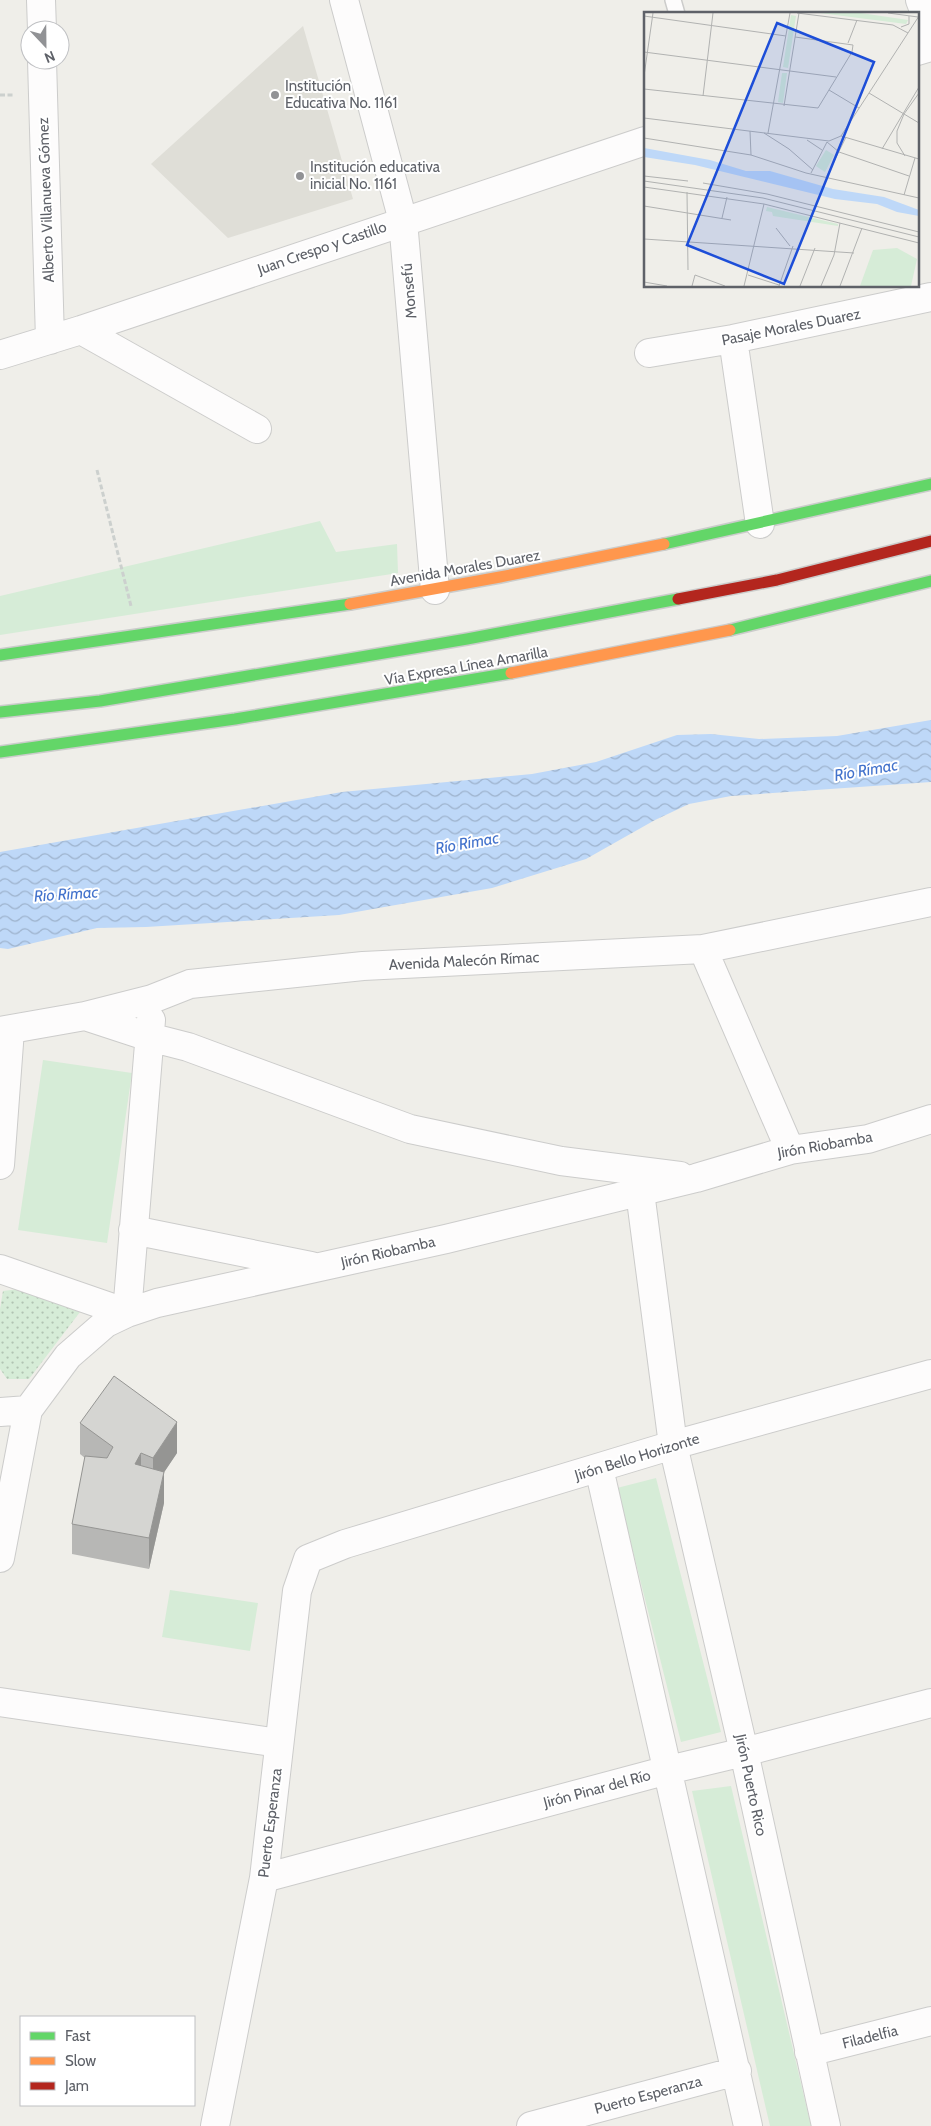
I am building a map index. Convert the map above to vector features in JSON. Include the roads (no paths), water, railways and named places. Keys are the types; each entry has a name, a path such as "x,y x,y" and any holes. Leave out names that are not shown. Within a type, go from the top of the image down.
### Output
{"main road":[{"name":"Avenida Morales Duarez","path":"0,655 435,590 598,559 931,484"},
{"name":"Vía Expresa Línea Amarilla","path":"0,712 100,701 467,639 777,580 931,541"},
{"name":"Vía Expresa Línea Amarilla","path":"0,752 424,689 544,668 707,635 931,581"}],"street":[{"path":"41,0 42,20"},
{"name":"Monsefú","path":"344,0 403,221 435,590"},
{"path":"920,0 931,30"},
{"path":"918,51 931,47"},
{"name":"Alberto Villanueva Gómez","path":"42,70 50,340"},
{"name":"Juan Crespo y Castillo","path":"0,355 81,330 644,141"},
{"name":"Pasaje Morales Duarez","path":"649,353 733,339 931,297"},
{"path":"81,330 257,429"},
{"path":"733,339 760,524"},
{"name":"Avenida Malecón Rímac","path":"5,1031 85,1016 152,999 190,984 363,966 703,949 931,902"},
{"path":"703,949 790,1150"},
{"path":"0,1269 127,1313 152,999"},
{"path":"85,1016 149,1037 188,1047 410,1129 561,1160 696,1178"},
{"path":"0,1165 5,1031"},
{"name":"Jirón Riobamba","path":"0,1558 28,1410 68,1356 106,1323 127,1313 157,1303 318,1268 640,1192 696,1178 790,1150 868,1139 930,1120"},
{"name":"Jirón Puerto Rico","path":"640,1192 673,1445 744,1752 826,2126"},
{"path":"134,1230 318,1268"},
{"name":"Jirón Bello Horizonte","path":"346,1544 673,1445 931,1374"},
{"path":"0,1412 28,1410"},
{"path":"599,1468 748,2126"},
{"name":"Puerto Esperanza","path":"215,2126 264,1878 297,1591 308,1559 346,1544"},
{"path":"0,1702 280,1743"},
{"name":"Jirón Pinar del Río","path":"264,1878 668,1770 931,1703"},
{"name":"Filadelfia","path":"809,2052 931,2021"},
{"name":"Puerto Esperanza","path":"531,2126 737,2071"}],"water":[{"name":"Río Rímac","path":"931,720 931,782 731,796 689,804 655,820 586,859 492,888 339,915 146,927 97,928 8,949 0,948 0,852 342,792 532,774 596,762 677,735 711,734 759,739 837,736"}],"place":[{"name":"Institución Educativa No. 1161","path":"275,95"},
{"name":"Institución educativa inicial No. 1161","path":"300,176"}]}
